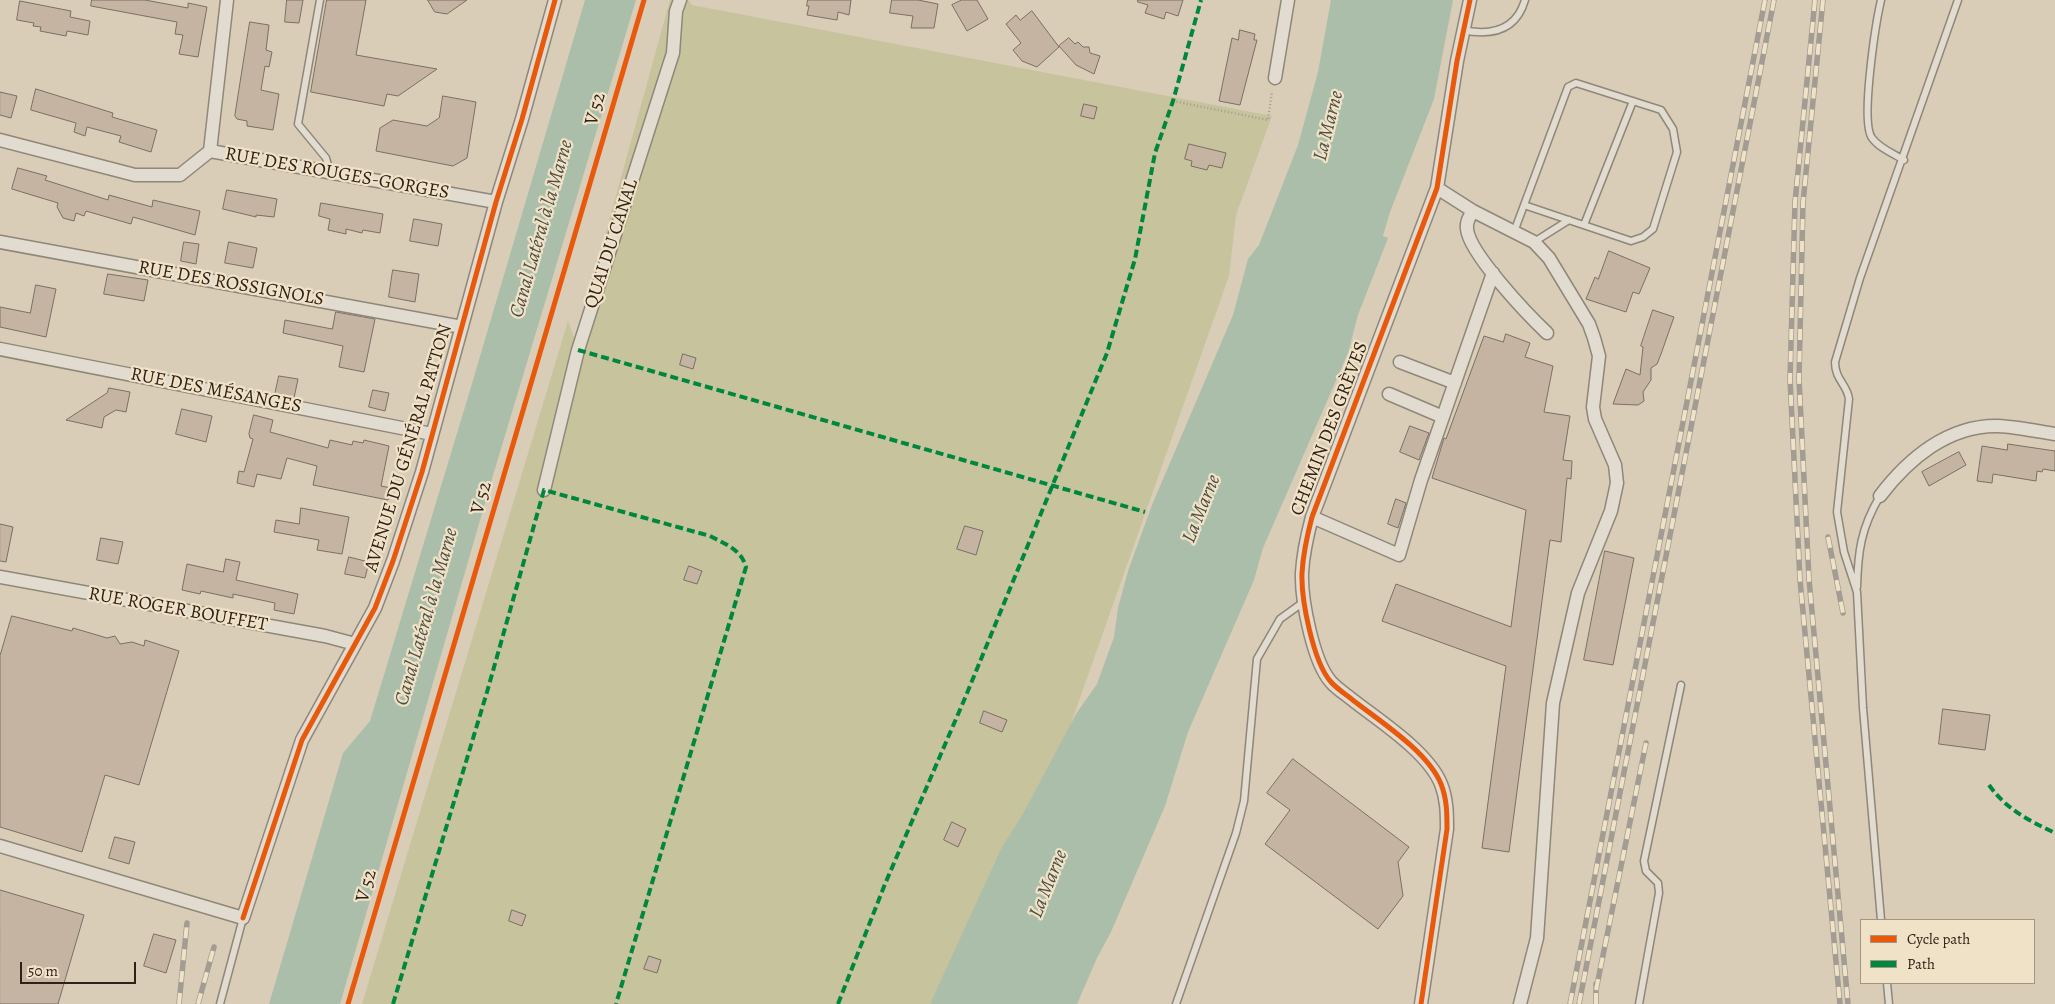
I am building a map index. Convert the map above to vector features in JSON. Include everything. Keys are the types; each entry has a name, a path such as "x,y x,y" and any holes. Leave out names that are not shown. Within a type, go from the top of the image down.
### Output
{"street":[{"name":"RUE DES ROUGES-GORGES","path":"227,0 210,151 496,202"},
{"name":"AVENUE DU GÉNÉRAL PATTON","path":"243,918 302,740 375,608 389,570 422,472 496,202 522,119 555,0"},
{"name":"QUAI DU CANAL","path":"544,490 578,350 673,53 676,11 680,0"},
{"path":"1275,78 1288,0"},
{"name":"CHEMIN DES GRÈVES","path":"1421,1004 1447,829 1447,808 1441,784 1432,770 1410,746 1331,682 1320,666 1305,601 1302,575 1304,546 1312,517 1437,188 1462,30 1470,0"},
{"path":"0,140 135,175 180,175 210,151"},
{"path":"1437,188 1473,211 1534,242 1542,249 1553,265 1588,324 1594,338 1599,356 1594,407 1595,419 1615,465 1617,483 1611,511 1578,593 1553,703 1537,938 1520,1004"},
{"path":"1473,211 1467,221 1467,231 1493,273 1524,312 1547,333"},
{"name":"RUE DES ROSSIGNOLS","path":"0,242 462,326"},
{"path":"1312,517 1398,555 1493,273"},
{"name":"RUE DES MÉSANGES","path":"0,349 432,434"},
{"path":"1400,362 1455,383"},
{"path":"1389,394 1443,417"},
{"path":"1880,496 1911,460 1925,449 1960,433 1996,426 2055,434"},
{"name":"RUE ROGER BOUFFET","path":"0,577 316,634 355,644"},
{"path":"0,846 243,918"}],"lane":[{"path":"320,0 298,124 326,158 330,172"},
{"path":"1462,30 1492,32 1504,27 1515,21 1525,0"},
{"path":"1882,0 1870,81 1867,126 1872,138 1904,160"},
{"path":"1857,592 1842,544 1837,512 1849,399 1848,393 1835,373 1835,362 1864,269 1904,160 1958,0"},
{"path":"1514,232 1524,205 1568,87 1576,83 1661,110 1673,129 1677,152 1653,228 1643,237 1631,241 1524,205"},
{"path":"1584,225 1633,101"},
{"path":"1534,242 1569,220"},
{"path":"1880,496 1868,515 1858,548 1857,592 1863,708 1881,919"},
{"path":"1176,1004 1236,833 1244,801 1258,659 1280,619 1305,601"},
{"path":"1639,1004 1659,893 1658,883 1646,871 1644,862 1681,685"},
{"path":"220,1004 243,918"},
{"path":"1887,984 1888,1004"}],"path":[{"path":"1173,101 1268,120 1275,78"}],"shaded area":[{"path":"670,0 688,0 692,5 1272,116 1236,215 1229,276 1056,766 945,1004 362,1004 568,321 578,349 603,243"}],"water":[{"name":"Canal Latéral à la Marne","path":"585,0 636,0 494,472 340,1004 269,1004 343,753 370,721"},
{"name":"La Marne","path":"1331,0 1453,0 1434,99 1390,212 1383,236 1388,238 1358,315 1348,353 1263,548 1254,580 1188,732 1165,806 1111,932 1097,958 1077,1004 930,1004 1001,849 1023,814 1076,714 1097,684 1114,637 1118,608 1128,571 1152,505 1233,315 1248,259 1259,245 1298,145 1318,72"}],"building":[{"path":"92,0 145,0 188,8 188,3 207,7 198,57 179,54 183,35 175,34 177,22 91,6"},
{"path":"287,0 303,0 299,23 285,22"},
{"path":"327,0 366,0 356,55 437,69 398,96 387,94 384,106 311,92"},
{"path":"428,0 467,0 447,14 435,12"},
{"path":"808,0 851,0 849,15 838,12 837,20 807,15"},
{"path":"892,0 918,0 938,4 934,28 911,28 913,16 890,13"},
{"path":"962,0 977,0 988,19 967,31 952,5"},
{"path":"1138,0 1183,0 1178,16 1166,12 1164,19 1145,13 1148,5 1138,2"},
{"path":"20,1 71,11 70,17 90,21 88,35 67,31 66,36 40,31 41,27 33,26 34,23 17,20"},
{"path":"1032,11 1059,47 1037,67 1022,61 1013,50 1021,43 1006,24 1016,15 1020,20"},
{"path":"250,22 269,25 266,50 272,52 269,67 265,66 261,90 279,94 273,130 247,126 247,121 237,119 235,116"},
{"path":"1240,30 1255,34 1254,40 1257,40 1240,105 1219,101 1232,38 1238,40"},
{"path":"1069,38 1075,44 1078,42 1083,47 1089,47 1090,53 1100,56 1094,74 1076,65 1059,46"},
{"path":"36,89 113,113 112,117 157,130 151,152 119,142 121,136 87,127 85,136 74,132 76,123 31,110"},
{"path":"0,92 17,96 11,118 0,115"},
{"path":"443,96 476,102 467,158 453,166 376,151 380,128 393,120 427,126 439,118"},
{"path":"1084,104 1097,107 1094,119 1081,116"},
{"path":"1189,144 1226,153 1222,168 1209,165 1207,170 1191,166 1192,161 1185,159"},
{"path":"18,168 47,176 45,180 108,200 109,195 152,207 153,200 200,211 195,235 133,217 131,224 86,211 84,216 76,213 74,221 63,218 57,207 58,203 12,189"},
{"path":"227,190 277,199 274,217 256,215 256,217 223,209"},
{"path":"321,203 383,214 380,233 363,230 362,233 346,229 346,234 328,230 330,219 319,216"},
{"path":"414,219 442,224 438,246 410,241"},
{"path":"184,242 199,244 196,264 181,261"},
{"path":"229,242 257,248 253,268 225,263"},
{"path":"1609,251 1650,268 1639,294 1633,292 1626,312 1586,299 1595,277 1598,279"},
{"path":"393,270 419,274 415,302 389,297"},
{"path":"108,274 148,280 144,301 104,294"},
{"path":"36,285 56,289 46,337 0,327 0,307 30,313"},
{"path":"1653,310 1674,317 1657,364 1651,368 1651,380 1643,392 1644,401 1638,405 1613,404 1626,369 1640,375 1643,347 1641,346"},
{"path":"336,312 375,319 364,372 339,367 343,346 283,333 285,320 332,329"},
{"path":"1506,334 1530,343 1525,357 1553,366 1544,412 1570,416 1563,460 1572,461 1571,479 1567,478 1561,542 1550,540 1509,852 1482,848 1506,666 1382,621 1396,584 1511,627 1526,510 1432,478 1444,438 1446,439 1484,336 1503,342"},
{"path":"683,354 696,358 693,369 680,365"},
{"path":"279,376 298,379 294,398 275,395"},
{"path":"109,388 130,392 126,412 116,410 104,417 102,428 66,420 107,393"},
{"path":"373,390 389,393 385,411 369,407"},
{"path":"182,409 212,416 206,442 176,434"},
{"path":"254,415 273,420 270,432 328,448 330,440 352,445 353,441 363,443 364,440 389,446 381,486 391,488 388,500 313,485 317,466 287,458 281,479 257,474 254,487 237,483 239,471 244,472 253,439 250,438 249,434"},
{"path":"1410,426 1429,433 1419,460 1400,452"},
{"path":"2008,444 2055,451 2055,471 2043,469 2042,472 2037,471 2036,481 1993,474 1992,483 1977,481 1982,446 2007,450"},
{"path":"1959,452 1966,465 1929,486 1922,472"},
{"path":"1396,499 1406,503 1398,528 1388,524"},
{"path":"301,508 349,517 342,554 317,550 319,540 274,532 276,520 299,524"},
{"path":"0,524 13,527 6,562 0,561"},
{"path":"965,526 983,531 976,555 957,549"},
{"path":"101,538 123,542 118,564 97,560"},
{"path":"1605,551 1634,558 1613,665 1584,660"},
{"path":"349,557 369,562 365,578 345,574"},
{"path":"226,559 240,562 236,580 298,594 294,614 274,610 275,603 233,594 233,598 201,591 200,594 182,590 187,564 223,572"},
{"path":"689,566 702,571 697,584 684,580"},
{"path":"12,616 72,631 73,628 107,638 115,636 120,644 132,642 144,646 145,640 179,651 139,785 105,775 82,852 0,827 0,656"},
{"path":"1943,709 1990,715 1985,750 1939,744"},
{"path":"984,711 1007,720 1002,732 980,723"},
{"path":"1293,759 1409,847 1398,862 1403,896 1378,929 1265,844 1290,810 1267,793"},
{"path":"952,822 966,829 958,847 944,840"},
{"path":"115,837 135,842 129,864 109,858"},
{"path":"0,890 84,915 58,1004 0,1004"},
{"path":"512,910 526,915 522,926 509,921"},
{"path":"154,934 176,940 166,973 144,966"},
{"path":"649,956 661,960 657,973 644,969"}],"railway":[{"path":"1570,1004 1765,0"},
{"path":"1579,1004 1774,0"},
{"path":"1815,0 1795,202 1790,379 1800,580 1840,1004"},
{"path":"1823,0 1803,203 1799,379 1809,579 1848,1004"},
{"path":"1828,537 1843,613"},
{"path":"1596,990 1646,743"},
{"path":"179,1004 187,923"},
{"path":"198,1004 214,947"},
{"path":"1596,984 1596,1004"}],"marked path":[{"path":"838,1004 885,884 965,698 1107,353 1135,259 1155,153 1173,101 1201,0"},
{"path":"578,350 1145,512"},
{"path":"393,1004 487,692 544,490 710,536 736,551 746,567 616,1004"},
{"path":"1989,785 2011,808 2027,819 2055,833"}],"cycle path":[{"path":"243,918 302,740 375,608 393,561 422,472 496,202 522,119 555,0"},
{"name":"V 52","path":"348,1004 644,0"},
{"path":"1421,1004 1447,829 1443,790 1435,772 1415,749 1336,687 1325,673 1309,630 1302,573 1312,517 1437,188 1457,61 1470,0"}]}
